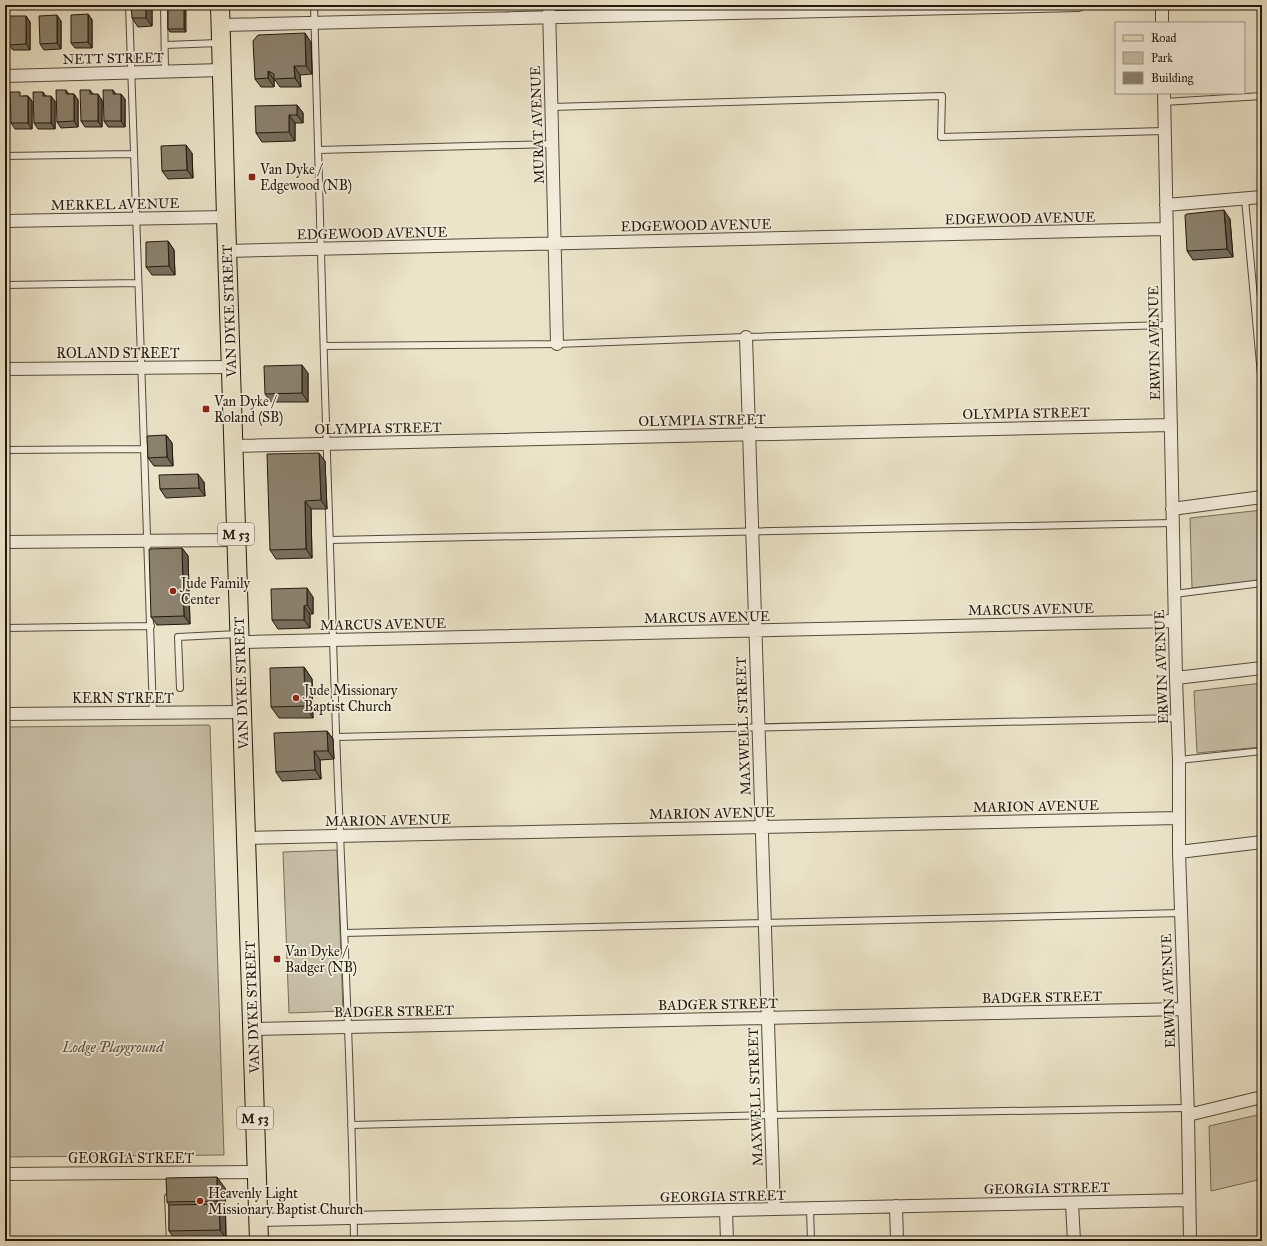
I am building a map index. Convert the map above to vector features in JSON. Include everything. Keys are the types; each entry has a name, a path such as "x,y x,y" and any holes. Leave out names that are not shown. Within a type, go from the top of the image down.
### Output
{"main road":[{"name":"VAN DYKE STREET","path":"220,5 259,1241"}],"street":[{"name":"MURAT AVENUE","path":"549,5 557,344"},
{"path":"221,25 1079,5"},
{"path":"1162,5 1162,22"},
{"name":"NETT STREET","path":"5,76 222,70"},
{"name":"ERWIN AVENUE","path":"1164,98 1178,818 1188,1112 1190,1241"},
{"path":"1166,205 1262,197"},
{"name":"MERKEL AVENUE","path":"5,221 226,217"},
{"name":"EDGEWOOD AVENUE","path":"227,251 1166,229"},
{"name":"MAXWELL STREET","path":"746,337 774,1209"},
{"name":"ROLAND STREET","path":"5,369 231,367"},
{"name":"OLYMPIA STREET","path":"233,446 1171,425"},
{"path":"1172,509 1262,497"},
{"path":"5,542 236,540"},
{"name":"MARCUS AVENUE","path":"240,638 333,640 1174,621"},
{"path":"1176,678 1262,668"},
{"name":"KERN STREET","path":"5,714 242,712"},
{"name":"MARION AVENUE","path":"246,838 1178,818"},
{"path":"1179,852 1262,842"},
{"name":"BADGER STREET","path":"252,1029 1184,1009"},
{"path":"1188,1112 1262,1097"},
{"name":"GEORGIA STREET","path":"5,1174 167,1176 257,1172"},
{"name":"GEORGIA STREET","path":"258,1220 1189,1200"},
{"path":"1072,1203 1074,1241"},
{"path":"896,1206 897,1241"},
{"path":"726,1211 727,1241"}],"lane":[{"path":"130,5 153,713"},
{"path":"164,5 165,72"},
{"path":"314,5 326,444 348,1027 354,1241"},
{"path":"165,45 221,43"},
{"path":"551,107 942,96 941,137 1164,131"},
{"path":"1164,98 1262,96"},
{"path":"318,150 552,144"},
{"path":"5,156 134,154"},
{"path":"1246,199 1262,386"},
{"path":"5,285 138,283"},
{"path":"324,346 557,344 1168,325"},
{"path":"5,450 145,449"},
{"path":"330,540 1172,523"},
{"path":"1174,594 1262,583"},
{"path":"5,628 151,626"},
{"path":"180,688 178,637 240,638"},
{"path":"336,737 1177,718"},
{"path":"1178,760 1262,751"},
{"path":"344,933 1181,913"},
{"path":"351,1125 771,1115 1188,1112"},
{"path":"168,1188 170,1241"},
{"path":"810,1209 811,1241"}],"green space":[{"path":"1262,510 1262,580 1192,588 1190,518"},
{"path":"1262,683 1262,747 1197,753 1194,691"},
{"name":"Lodge Playground","path":"209,725 224,1155 5,1157 5,727"},
{"path":"337,850 343,1011 289,1013 283,852"},
{"path":"1262,1114 1262,1179 1211,1191 1209,1126"}],"building":[{"path":"131,5 146,5 146,18 132,18"},
{"path":"168,5 184,5 184,29 168,29"},
{"path":"88,14 88,42 71,43 71,15"},
{"path":"57,15 57,43 40,44 39,16"},
{"path":"8,16 26,16 26,44 9,45"},
{"path":"305,33 306,66 294,66 295,78 274,79 274,74 268,71 268,78 255,79 253,41 258,35"},
{"path":"56,90 66,90 66,94 74,94 74,121 57,122"},
{"path":"80,90 90,90 90,94 98,94 98,121 81,121"},
{"path":"103,90 113,90 113,94 121,94 121,121 104,121"},
{"path":"10,92 20,92 20,96 28,96 28,123 11,123"},
{"path":"33,92 43,92 43,96 51,96 51,123 34,123"},
{"path":"297,105 297,115 289,115 289,132 256,133 255,106"},
{"path":"186,145 187,170 162,171 161,146"},
{"path":"1224,210 1227,249 1187,251 1185,215"},
{"path":"168,241 169,266 146,267 146,242"},
{"path":"302,365 302,393 265,394 264,366"},
{"path":"166,435 167,457 148,458 147,436"},
{"path":"319,453 321,500 305,501 306,549 270,550 267,454"},
{"path":"198,474 199,488 160,489 159,475"},
{"name":"Jude Family Center","path":"182,548 184,616 151,617 149,549"},
{"path":"307,588 307,605 304,606 304,620 272,620 271,589"},
{"path":"304,667 305,706 271,707 270,668"},
{"path":"327,731 328,751 314,751 315,770 276,772 274,733"},
{"path":"217,1177 217,1201 167,1202 166,1178"},
{"path":"219,1204 220,1230 169,1231 169,1205"}],"place":[{"name":"Van Dyke / Edgewood (NB)","path":"252,177"},
{"name":"Van Dyke / Roland (SB)","path":"206,409"},
{"name":"Jude Family Center","path":"173,591"},
{"name":"Jude Missionary Baptist Church","path":"296,698"},
{"name":"Van Dyke / Badger (NB)","path":"277,959"},
{"name":"Heavenly Light Missionary Baptist Church","path":"200,1201"}]}
